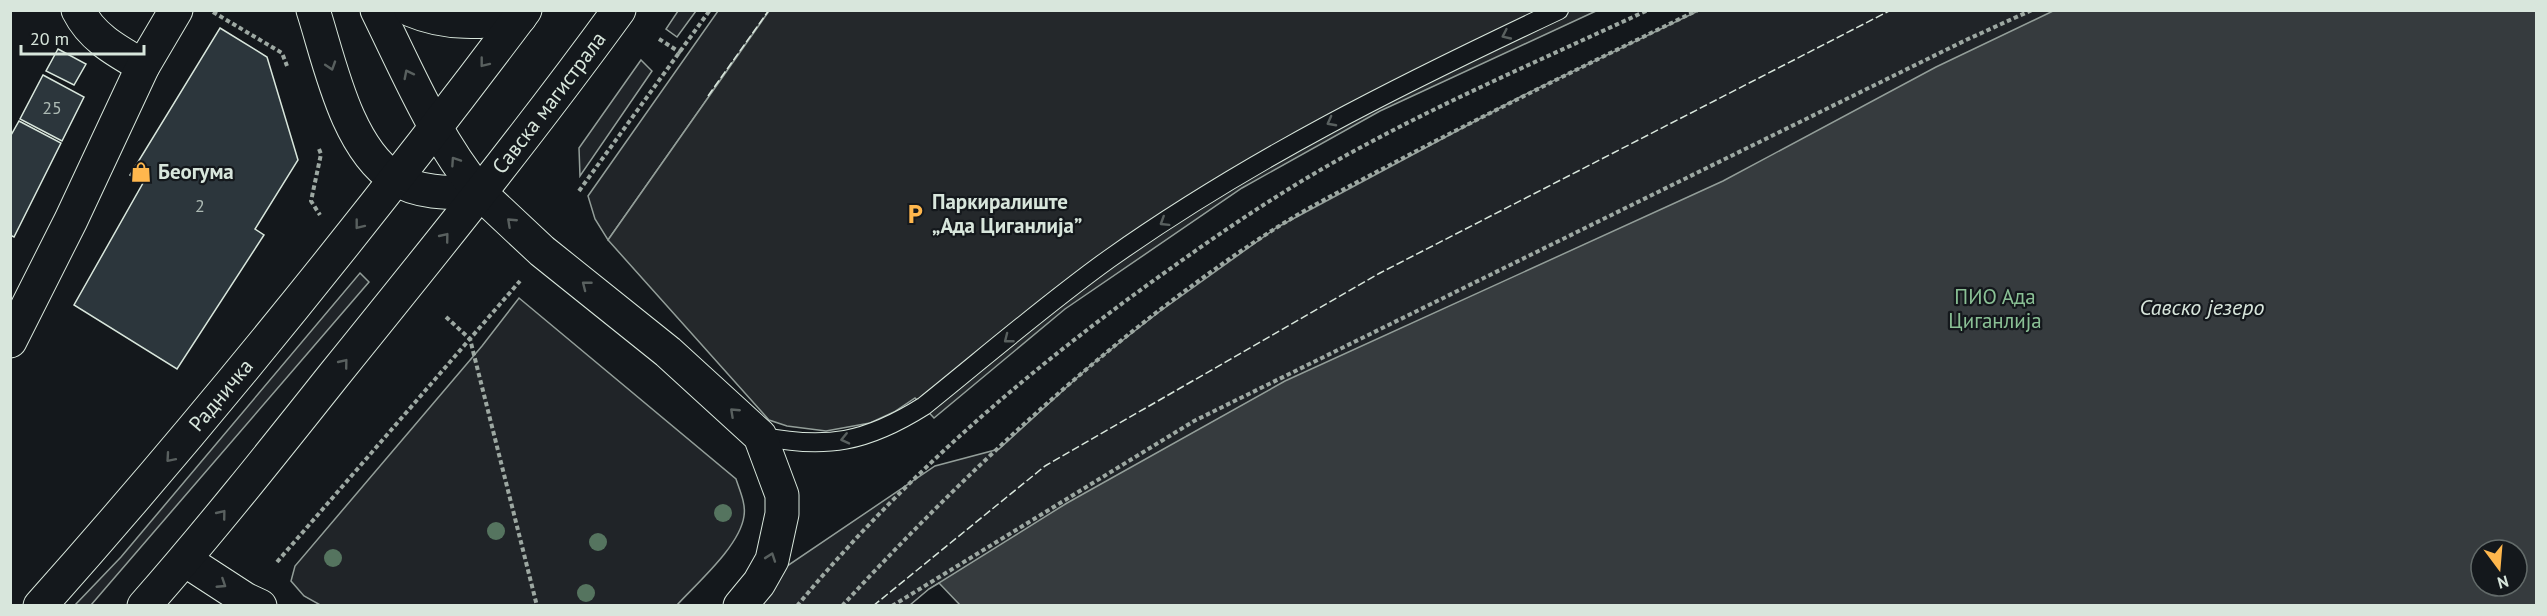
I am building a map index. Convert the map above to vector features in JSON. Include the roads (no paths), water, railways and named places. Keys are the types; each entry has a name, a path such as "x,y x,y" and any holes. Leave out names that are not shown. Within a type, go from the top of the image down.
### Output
{"main road":[{"path":"78,10 94,34 110,47 143,66"},
{"path":"10,340 71,220 143,66 176,10"},
{"path":"313,10 347,114 367,151 395,179 415,187 451,193 480,193"},
{"path":"377,10 434,126 456,163 480,193 542,251 668,352 760,436 782,495 782,514 772,560 759,583 740,606"},
{"path":"411,10 448,21 472,22 522,14"},
{"name":"Савска магистрала","path":"480,193 555,98 619,10"},
{"path":"395,179 522,14"},
{"name":"Радничка","path":"40,606 174,454 395,179"},
{"path":"144,606 185,560 480,193"},
{"path":"185,560 245,599 260,606"}],"lane":[{"path":"760,436 811,444 842,441 900,421 924,406 1108,260 1227,183 1362,105 1559,10"}],"water":[{"name":"Савско језеро","path":"2053,11 2536,11 2536,605 910,606 929,589 1067,503 1285,381 1723,181 1936,67"}],"place":[{"name":"Беогума","path":"141,172"},
{"name":"Паркиралиште „Ада Циганлија”","path":"915,214"}],"park label":[{"name":"ПИО Ада Циганлија","path":"1995,309"}]}
